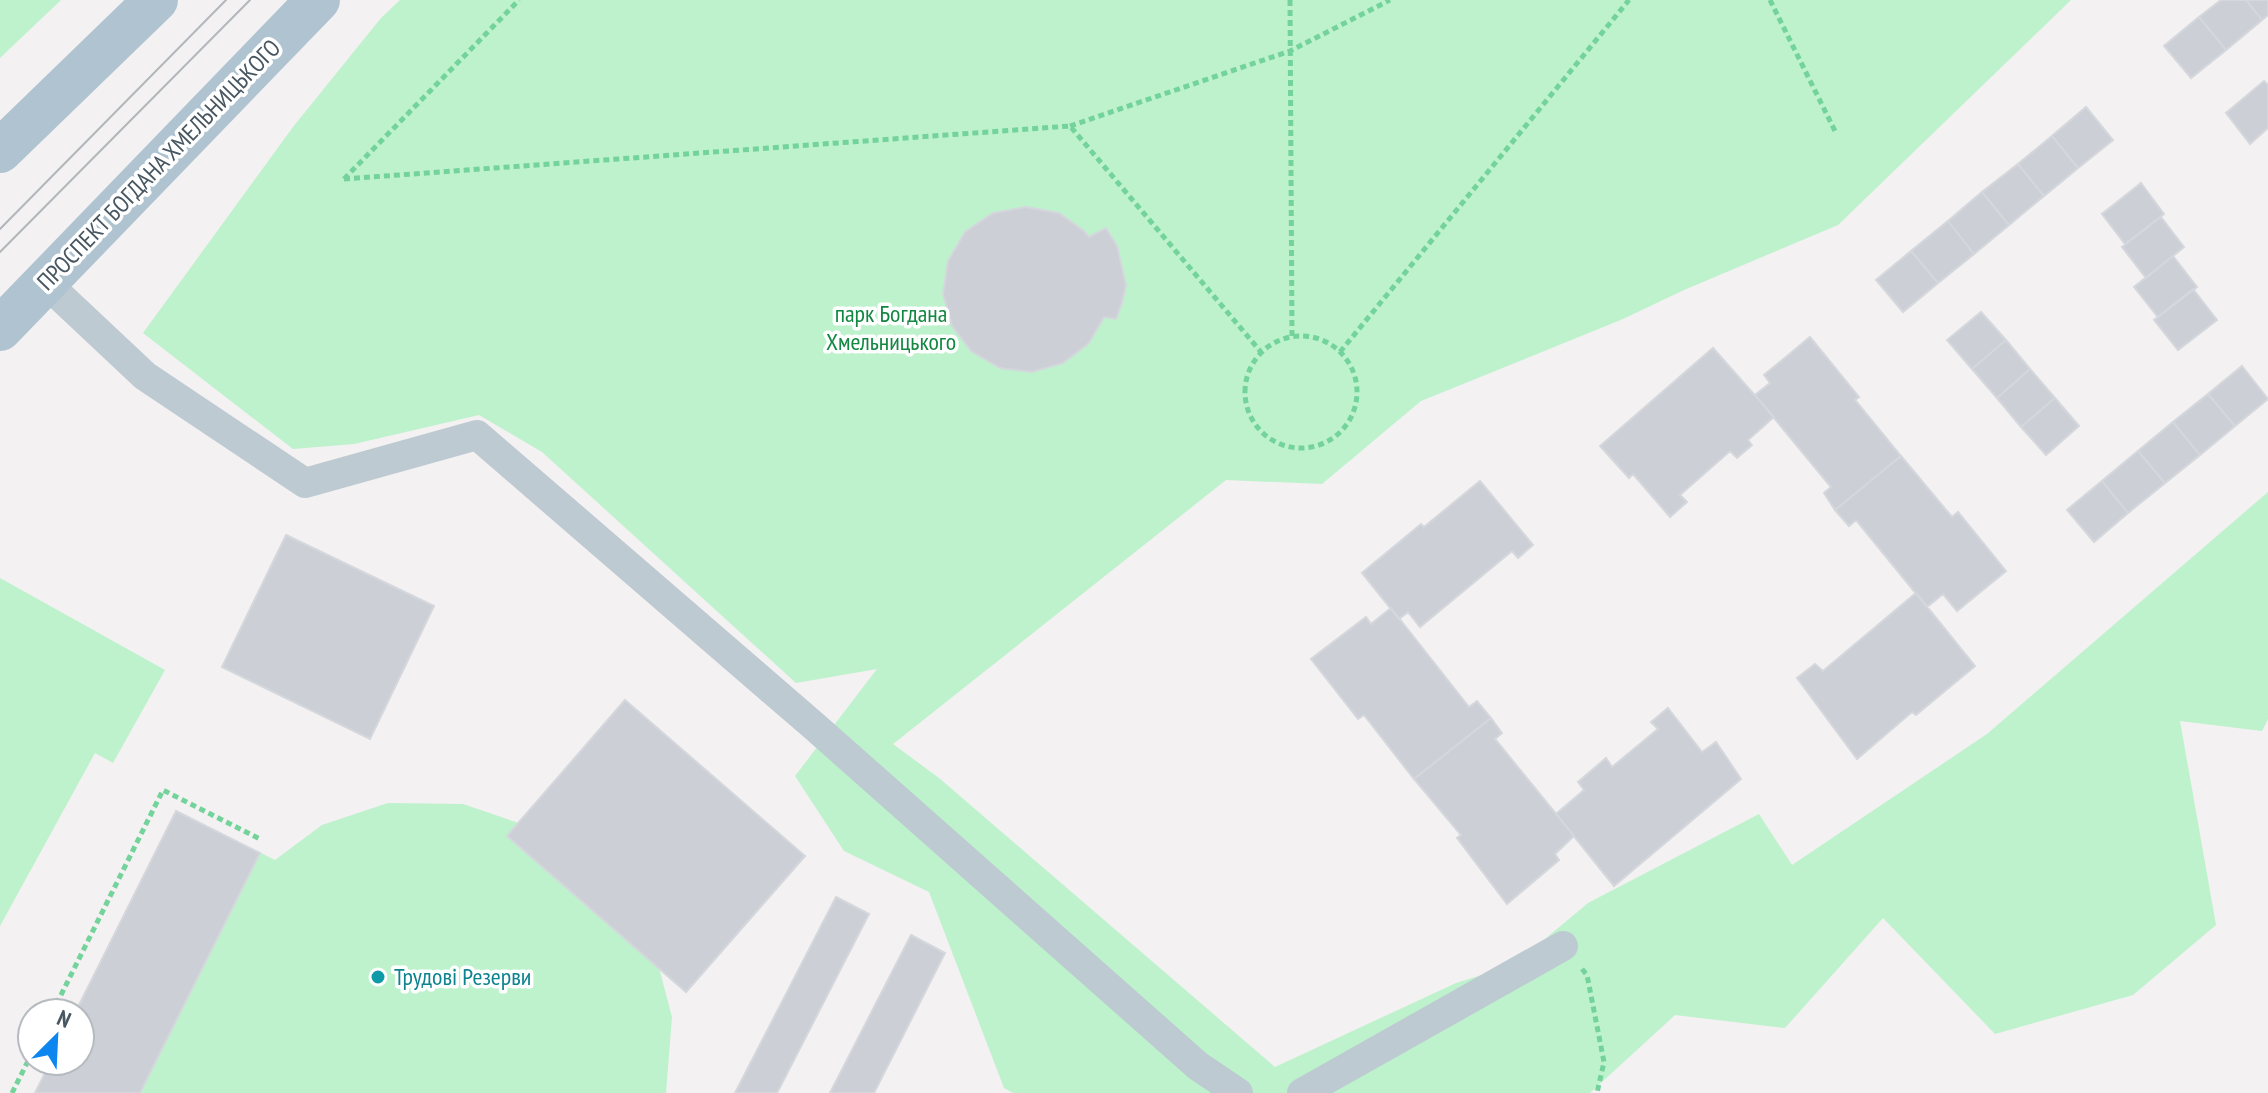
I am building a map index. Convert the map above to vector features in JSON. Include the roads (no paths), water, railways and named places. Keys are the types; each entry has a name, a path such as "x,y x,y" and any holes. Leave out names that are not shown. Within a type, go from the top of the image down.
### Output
{"main road":[{"path":"0,151 156,0"},
{"name":"ПРОСПЕКТ БОГДАНА ХМЕЛЬНИЦЬКОГО","path":"0,329 318,0"}],"street":[{"path":"46,283 145,376 305,483 477,435 814,726 1198,1066 1238,1093"},
{"path":"1302,1093 1563,946"}],"tram line":[{"path":"0,229 226,0"},
{"path":"0,252 250,0"}],"place":[{"name":"Трудові Резерви","path":"378,977"}],"park label":[{"name":"парк Богдана Хмельницького","path":"891,328"}]}
